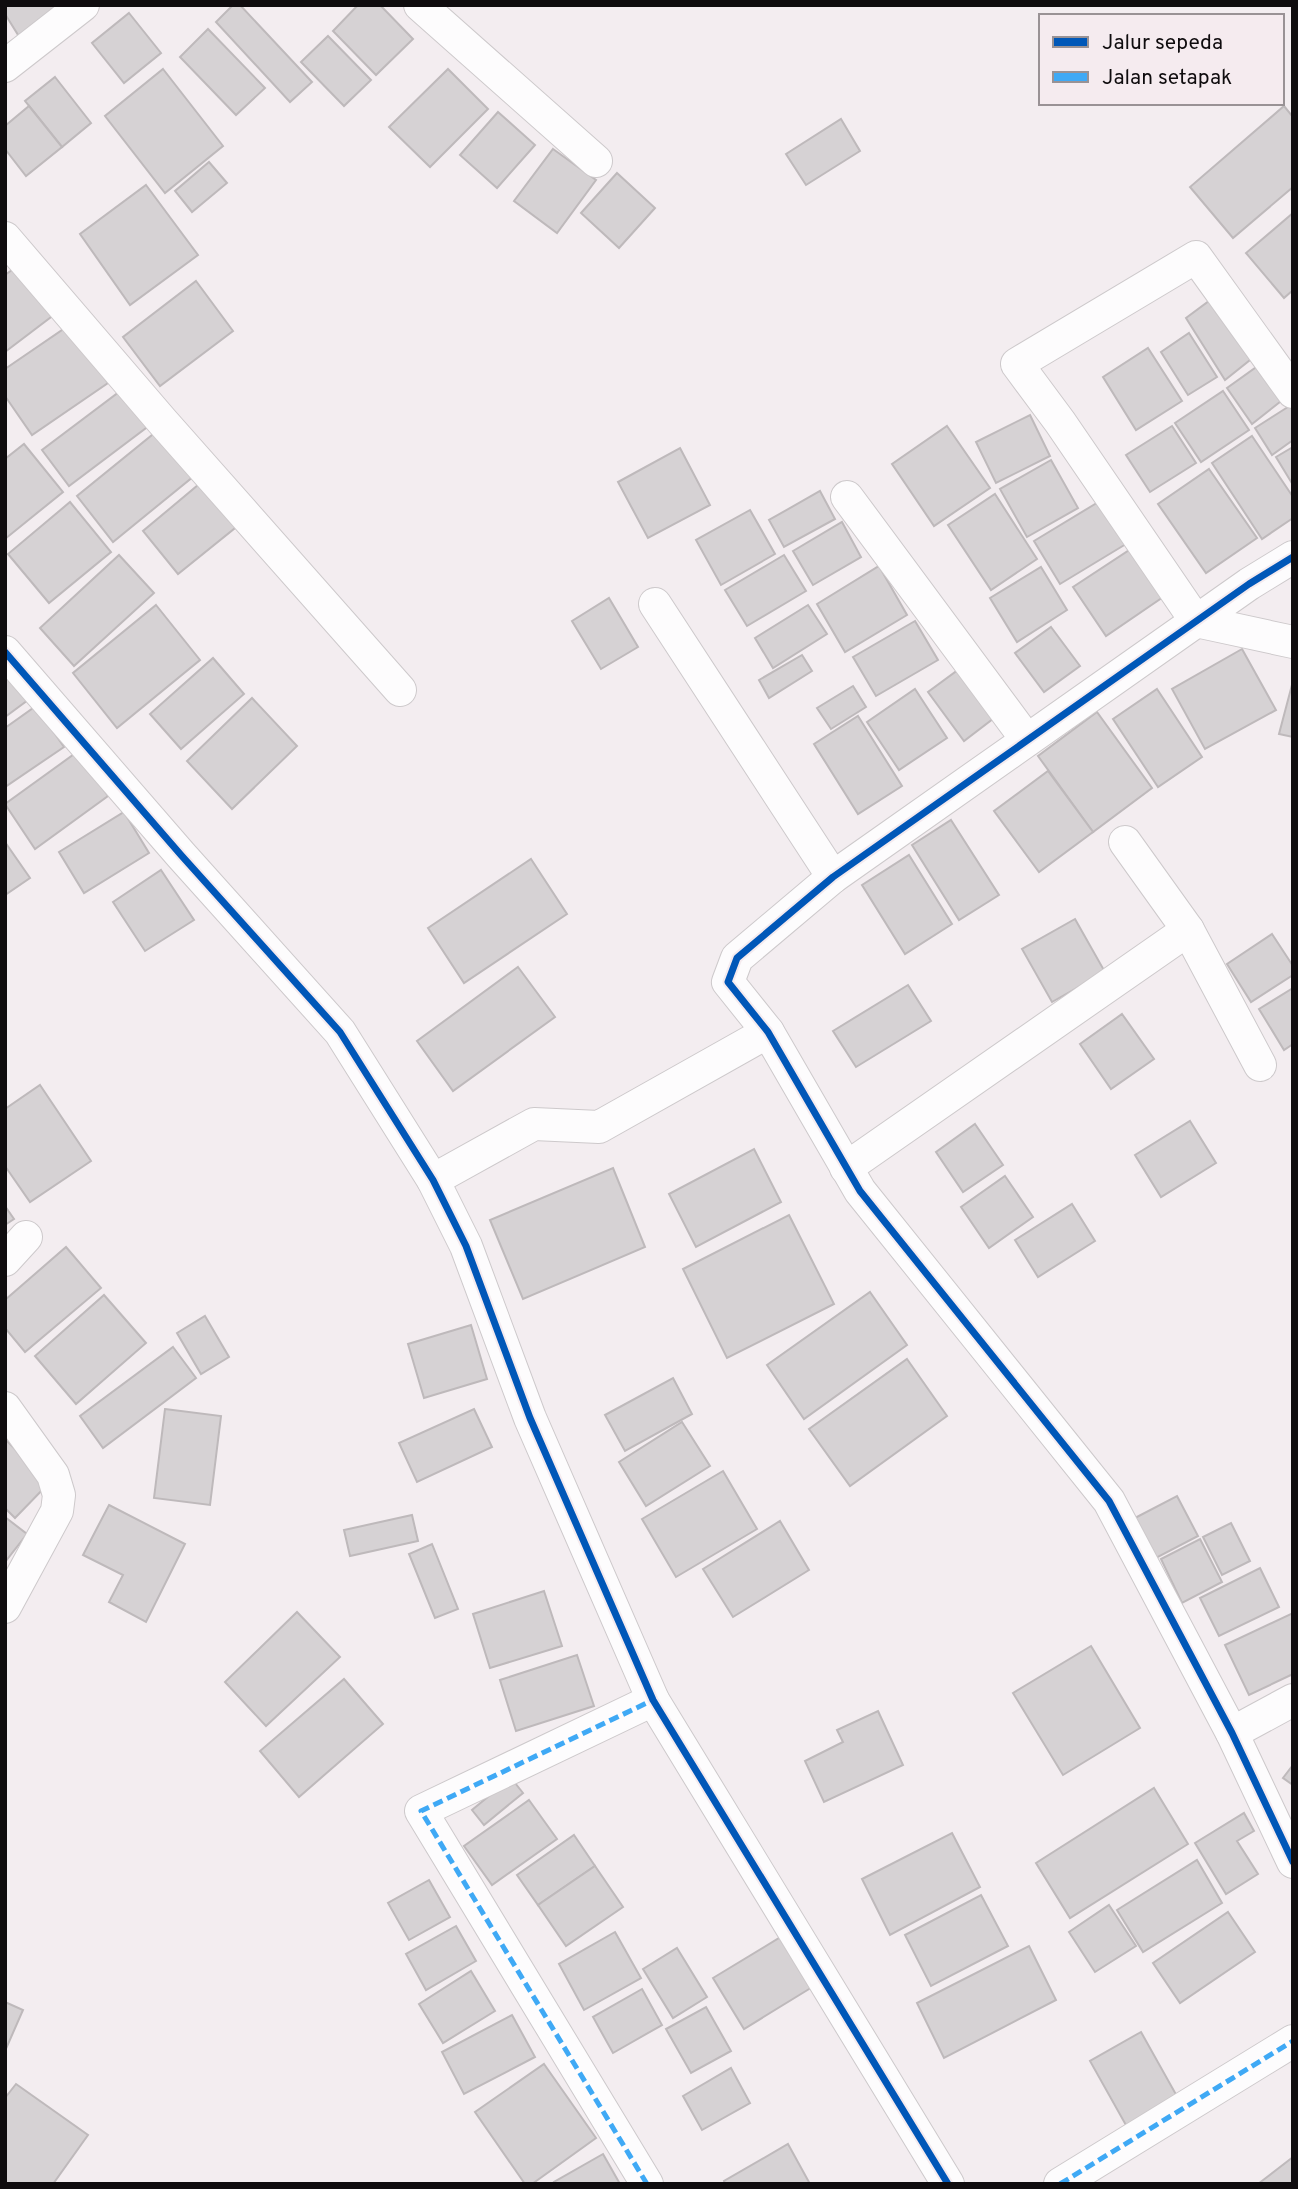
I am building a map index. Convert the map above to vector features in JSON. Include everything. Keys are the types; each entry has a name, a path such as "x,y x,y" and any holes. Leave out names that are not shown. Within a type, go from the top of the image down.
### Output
{"street":[{"path":"5,66 83,5"},
{"path":"420,5 596,162"},
{"path":"5,238 162,421 400,690"},
{"path":"1293,392 1196,257 1017,364 1060,422 1196,621 1293,642"},
{"path":"847,497 1027,740"},
{"path":"1293,557 1196,621 833,877 737,958 728,982 768,1032 860,1191 1109,1501 1232,1733 1293,1862"},
{"path":"655,604 833,877"},
{"path":"5,652 181,855 340,1032 433,1180 466,1246 530,1418 653,1700 948,2184"},
{"path":"1125,842 1188,930 1260,1065"},
{"path":"846,1168 1188,930"},
{"path":"433,1180 534,1124 599,1127 768,1032"},
{"path":"5,1260 26,1237"},
{"path":"5,1408 53,1475 59,1494 57,1511 5,1607"},
{"path":"647,2184 421,1811 653,1700"},
{"path":"1232,1733 1293,1700"},
{"path":"1060,2184 1293,2040"}],"building":[{"path":"5,5 72,5 20,38 5,14"},
{"path":"233,5 240,5 312,82 290,102 216,22"},
{"path":"358,5 380,5 413,39 376,75 333,31"},
{"path":"129,13 161,53 124,83 92,43"},
{"path":"208,29 265,88 236,115 180,57"},
{"path":"328,36 371,80 344,106 301,62"},
{"path":"163,69 223,146 165,193 105,116"},
{"path":"448,69 488,109 430,167 389,127"},
{"path":"55,77 91,123 62,147 25,101"},
{"path":"29,106 62,147 26,176 5,149 5,126"},
{"path":"1284,106 1293,117 1293,187 1233,238 1190,187"},
{"path":"498,112 535,145 497,188 460,155"},
{"path":"841,119 860,151 806,185 786,154"},
{"path":"553,149 596,180 557,233 514,201"},
{"path":"209,162 227,183 192,212 175,191"},
{"path":"617,173 655,208 619,248 581,213"},
{"path":"146,185 198,255 130,305 80,234"},
{"path":"1293,213 1293,290 1284,298 1246,253"},
{"path":"19,265 55,314 5,352 5,275"},
{"path":"196,281 233,331 160,386 123,337"},
{"path":"1213,298 1255,356 1225,380 1186,318"},
{"path":"68,326 108,383 32,435 5,396 5,369"},
{"path":"1189,333 1217,377 1188,395 1161,352"},
{"path":"1148,348 1182,401 1136,430 1103,377"},
{"path":"1262,363 1285,398 1252,424 1227,388"},
{"path":"123,389 150,425 69,486 42,450"},
{"path":"1223,391 1249,430 1201,462 1175,423"},
{"path":"1291,405 1293,440 1272,455 1255,428"},
{"path":"1030,415 1050,456 996,483 976,442"},
{"path":"947,426 990,488 934,526 892,464"},
{"path":"1172,426 1196,463 1150,492 1126,455"},
{"path":"157,431 194,476 113,542 77,496"},
{"path":"1252,436 1293,497 1293,518 1262,539 1212,463"},
{"path":"24,444 63,492 5,539 5,459"},
{"path":"1293,447 1293,485 1276,457"},
{"path":"680,448 710,505 648,538 618,482"},
{"path":"1051,460 1078,508 1027,537 1000,489"},
{"path":"1209,469 1257,538 1206,573 1158,504"},
{"path":"204,480 240,524 178,574 143,531"},
{"path":"820,491 835,519 784,547 769,520"},
{"path":"995,494 1037,559 991,590 948,525"},
{"path":"1100,501 1126,544 1060,584 1034,541"},
{"path":"70,502 111,552 49,603 8,554"},
{"path":"750,510 775,554 721,585 696,540"},
{"path":"842,522 861,557 813,585 793,551"},
{"path":"1137,545 1169,593 1106,636 1073,587"},
{"path":"119,555 154,593 74,666 40,628"},
{"path":"784,555 806,591 747,626 725,590"},
{"path":"879,566 907,615 845,652 817,604"},
{"path":"1041,567 1067,610 1017,642 990,598"},
{"path":"609,598 638,647 601,669 572,621"},
{"path":"156,605 200,660 117,728 73,673"},
{"path":"808,605 827,634 773,668 755,638"},
{"path":"915,621 938,660 876,696 853,657"},
{"path":"1051,627 1080,666 1044,692 1015,653"},
{"path":"1242,649 1276,710 1205,749 1172,689"},
{"path":"802,655 812,671 769,698 759,680"},
{"path":"213,658 244,694 181,749 150,714"},
{"path":"962,667 998,715 964,741 928,692"},
{"path":"5,668 28,700 5,717"},
{"path":"1293,681 1293,737 1279,734"},
{"path":"853,686 866,707 831,729 817,708"},
{"path":"915,689 947,738 899,770 867,722"},
{"path":"1157,689 1202,757 1158,787 1113,719"},
{"path":"252,698 297,746 232,809 187,761"},
{"path":"36,706 64,747 5,787 5,728"},
{"path":"1097,712 1152,788 1093,832 1038,756"},
{"path":"858,716 902,786 858,814 814,744"},
{"path":"77,752 108,796 35,849 5,804"},
{"path":"1048,771 1093,832 1039,872 994,811"},
{"path":"124,812 149,853 84,893 59,852"},
{"path":"951,820 999,895 959,920 912,845"},
{"path":"5,842 30,878 5,895"},
{"path":"909,855 952,924 905,954 862,885"},
{"path":"531,859 567,914 464,983 428,928"},
{"path":"161,870 194,920 145,951 113,902"},
{"path":"1075,919 1105,972 1052,1002 1022,949"},
{"path":"1272,934 1293,966 1293,975 1251,1002 1227,964"},
{"path":"518,967 555,1017 453,1091 417,1041"},
{"path":"908,985 931,1021 856,1067 833,1031"},
{"path":"1293,988 1293,1044 1284,1050 1259,1009"},
{"path":"1122,1014 1154,1059 1111,1089 1080,1044"},
{"path":"40,1085 91,1161 30,1202 5,1166 5,1109"},
{"path":"1190,1121 1216,1163 1161,1197 1135,1155"},
{"path":"975,1124 1003,1165 963,1192 936,1152"},
{"path":"754,1149 781,1202 696,1247 669,1194"},
{"path":"613,1168 645,1247 523,1299 490,1220"},
{"path":"1005,1176 1033,1217 989,1248 961,1207"},
{"path":"1072,1204 1095,1241 1038,1277 1015,1240"},
{"path":"5,1206 14,1219 5,1225"},
{"path":"789,1215 834,1304 727,1358 683,1269"},
{"path":"66,1247 101,1288 25,1352 5,1328 5,1300"},
{"path":"870,1292 907,1345 804,1419 767,1365"},
{"path":"104,1295 146,1343 76,1404 35,1356"},
{"path":"205,1316 229,1357 201,1374 177,1333"},
{"path":"471,1325 487,1379 424,1398 408,1344"},
{"path":"173,1347 196,1378 103,1448 80,1416"},
{"path":"907,1359 947,1416 850,1486 809,1429"},
{"path":"673,1378 692,1414 625,1451 605,1415"},
{"path":"165,1409 221,1416 210,1505 154,1498"},
{"path":"474,1409 492,1447 417,1482 399,1443"},
{"path":"682,1422 710,1466 646,1506 619,1462"},
{"path":"5,1439 49,1483 15,1518 5,1508"},
{"path":"723,1471 757,1529 676,1577 642,1519"},
{"path":"1177,1496 1198,1536 1154,1559 1133,1519"},
{"path":"109,1505 185,1544 146,1622 109,1602 123,1575 83,1555"},
{"path":"412,1515 418,1541 350,1556 344,1530"},
{"path":"5,1517 27,1534 5,1562"},
{"path":"780,1521 809,1570 733,1617 703,1569"},
{"path":"1231,1523 1250,1561 1222,1575 1203,1537"},
{"path":"1200,1539 1222,1582 1182,1603 1161,1559"},
{"path":"432,1544 458,1609 435,1618 409,1554"},
{"path":"1260,1568 1279,1607 1219,1636 1200,1598"},
{"path":"544,1591 562,1646 490,1668 473,1614"},
{"path":"297,1612 340,1657 266,1726 225,1682"},
{"path":"1293,1613 1293,1674 1249,1695 1225,1645"},
{"path":"1091,1646 1140,1728 1063,1775 1013,1693"},
{"path":"577,1655 594,1706 516,1731 500,1680"},
{"path":"344,1679 383,1724 299,1797 260,1751"},
{"path":"878,1711 903,1765 824,1802 805,1761 843,1742 837,1730"},
{"path":"1293,1765 1293,1785 1283,1778"},
{"path":"511,1778 523,1793 484,1825 472,1810"},
{"path":"1154,1788 1188,1844 1070,1918 1036,1863"},
{"path":"529,1800 557,1839 492,1885 464,1846"},
{"path":"1244,1813 1254,1831 1237,1841 1258,1874 1226,1894 1195,1843"},
{"path":"952,1833 980,1887 890,1935 862,1879"},
{"path":"574,1835 595,1866 538,1905 517,1875"},
{"path":"1197,1860 1222,1903 1143,1952 1117,1910"},
{"path":"595,1866 623,1907 566,1946 538,1905"},
{"path":"429,1880 450,1917 409,1940 388,1903"},
{"path":"981,1895 1008,1946 931,1986 905,1935"},
{"path":"1109,1905 1136,1946 1095,1972 1069,1932"},
{"path":"1228,1912 1255,1952 1180,2003 1153,1963"},
{"path":"456,1926 476,1961 426,1990 406,1954"},
{"path":"615,1932 641,1978 584,2010 559,1964"},
{"path":"784,1935 814,1986 744,2029 713,1978"},
{"path":"1029,1946 1056,2000 944,2058 917,2003"},
{"path":"677,1948 707,1997 673,2018 643,1969"},
{"path":"471,1971 495,2011 443,2043 419,2004"},
{"path":"642,1989 662,2025 613,2053 593,2017"},
{"path":"5,2002 23,2010 5,2051"},
{"path":"706,2007 731,2051 691,2073 666,2029"},
{"path":"512,2015 535,2057 464,2094 442,2052"},
{"path":"1141,2032 1178,2098 1127,2127 1090,2061"},
{"path":"544,2064 596,2138 532,2184 525,2184 475,2112"},
{"path":"731,2068 750,2103 702,2130 683,2096"},
{"path":"16,2084 88,2135 53,2184 5,2184 5,2098"},
{"path":"788,2144 810,2184 725,2184 724,2181"},
{"path":"603,2154 620,2184 555,2184 554,2182"},
{"path":"1293,2157 1293,2184 1258,2184"}],"marked path":[{"path":"647,2184 421,1811 653,1700"},
{"path":"1060,2184 1293,2041"}],"cycle path":[{"path":"1293,557 1249,584 833,877 737,958 728,982 768,1032 860,1191 1109,1501 1232,1733 1293,1862"},
{"path":"5,652 181,855 340,1032 433,1180 466,1246 530,1418 653,1700 948,2184"}]}
